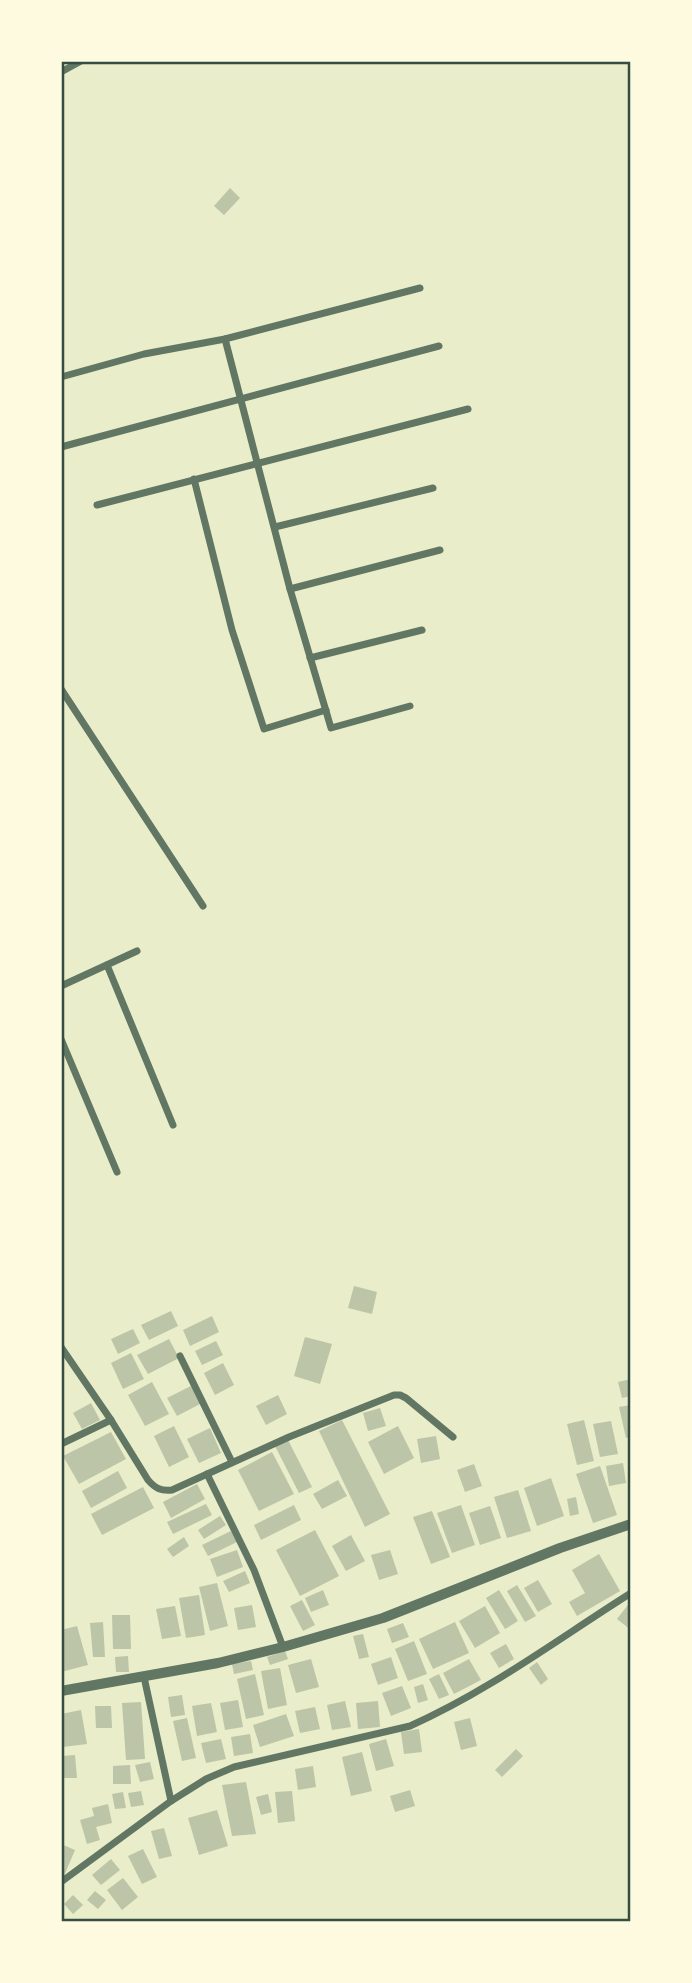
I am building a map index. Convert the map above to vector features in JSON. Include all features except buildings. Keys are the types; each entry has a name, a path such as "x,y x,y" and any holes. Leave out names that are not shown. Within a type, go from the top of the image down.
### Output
{"street":[{"path":"61,72 81,61"},
{"path":"61,377 144,354 225,339 420,288"},
{"path":"225,339 290,589 331,728 410,706"},
{"path":"61,447 439,346"},
{"path":"96,505 468,409"},
{"path":"194,479 232,630 264,729 326,710"},
{"path":"275,527 433,488"},
{"path":"290,589 440,550"},
{"path":"310,659 422,630"},
{"path":"61,689 203,906"},
{"path":"61,986 137,951"},
{"path":"107,965 173,1125"},
{"path":"61,1039 117,1172"},
{"path":"61,1347 155,1487 163,1491 172,1490 289,1437 400,1395 453,1437"},
{"path":"180,1356 232,1462"},
{"path":"61,1444 111,1420"},
{"path":"207,1474 254,1570 283,1647"},
{"path":"61,1691 144,1677 283,1647 383,1618 561,1548 631,1524"},
{"path":"61,1882 205,1779 234,1767 410,1726 512,1671 631,1593"},
{"path":"144,1677 171,1801"}]}
